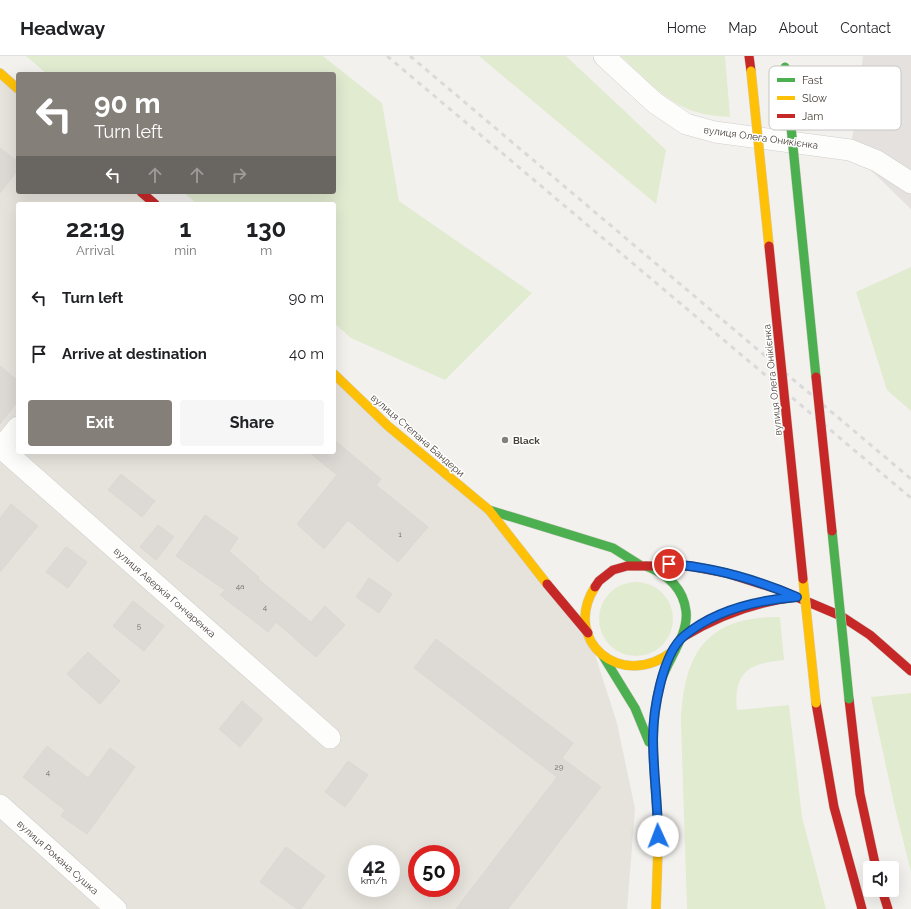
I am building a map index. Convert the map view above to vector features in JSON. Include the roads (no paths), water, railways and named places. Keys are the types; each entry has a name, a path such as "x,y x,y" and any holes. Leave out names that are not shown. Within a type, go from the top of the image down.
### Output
{"main road":[{"name":"вулиця Олега Онікієнка","path":"749,56 820,741 834,812 862,909"},
{"path":"783,56 785,66"},
{"path":"0,73 16,87"},
{"path":"791,130 849,699 860,794 874,861"},
{"path":"143,194 153,202"},
{"name":"вулиця Степана Бандери","path":"336,376 388,426 489,510 531,566 588,633"},
{"name":"вулиця Степана Бандери","path":"489,510 613,548 643,565"},
{"path":"654,760 636,707 588,633 585,621 585,608 595,585 604,576 615,569 627,565 669,564 719,570 769,585 838,614 855,624 879,642 911,671"},
{"path":"643,565 659,570 670,577 684,598 687,611 683,637 673,651 661,681 655,708 653,734 658,826 656,909"},
{"path":"683,637 714,618 731,610 768,600 797,597"},
{"path":"600,652 609,659 631,667 654,664 673,651"},
{"path":"651,909 656,887"},
{"path":"884,897 888,909"}],"street":[{"name":"вулиця Олега Оникієнка","path":"604,56 655,104 686,124 715,132 850,150 877,161 911,183"},
{"path":"0,448 16,429"},
{"name":"вулиця Аверкія Гончаренка","path":"0,448 330,738"},
{"name":"вулиця Романа Сушка","path":"0,805 116,909"}],"railway":[{"path":"387,56 911,498"},
{"path":"410,56 911,479"}],"place":[{"name":"Black","path":"505,440"}]}
